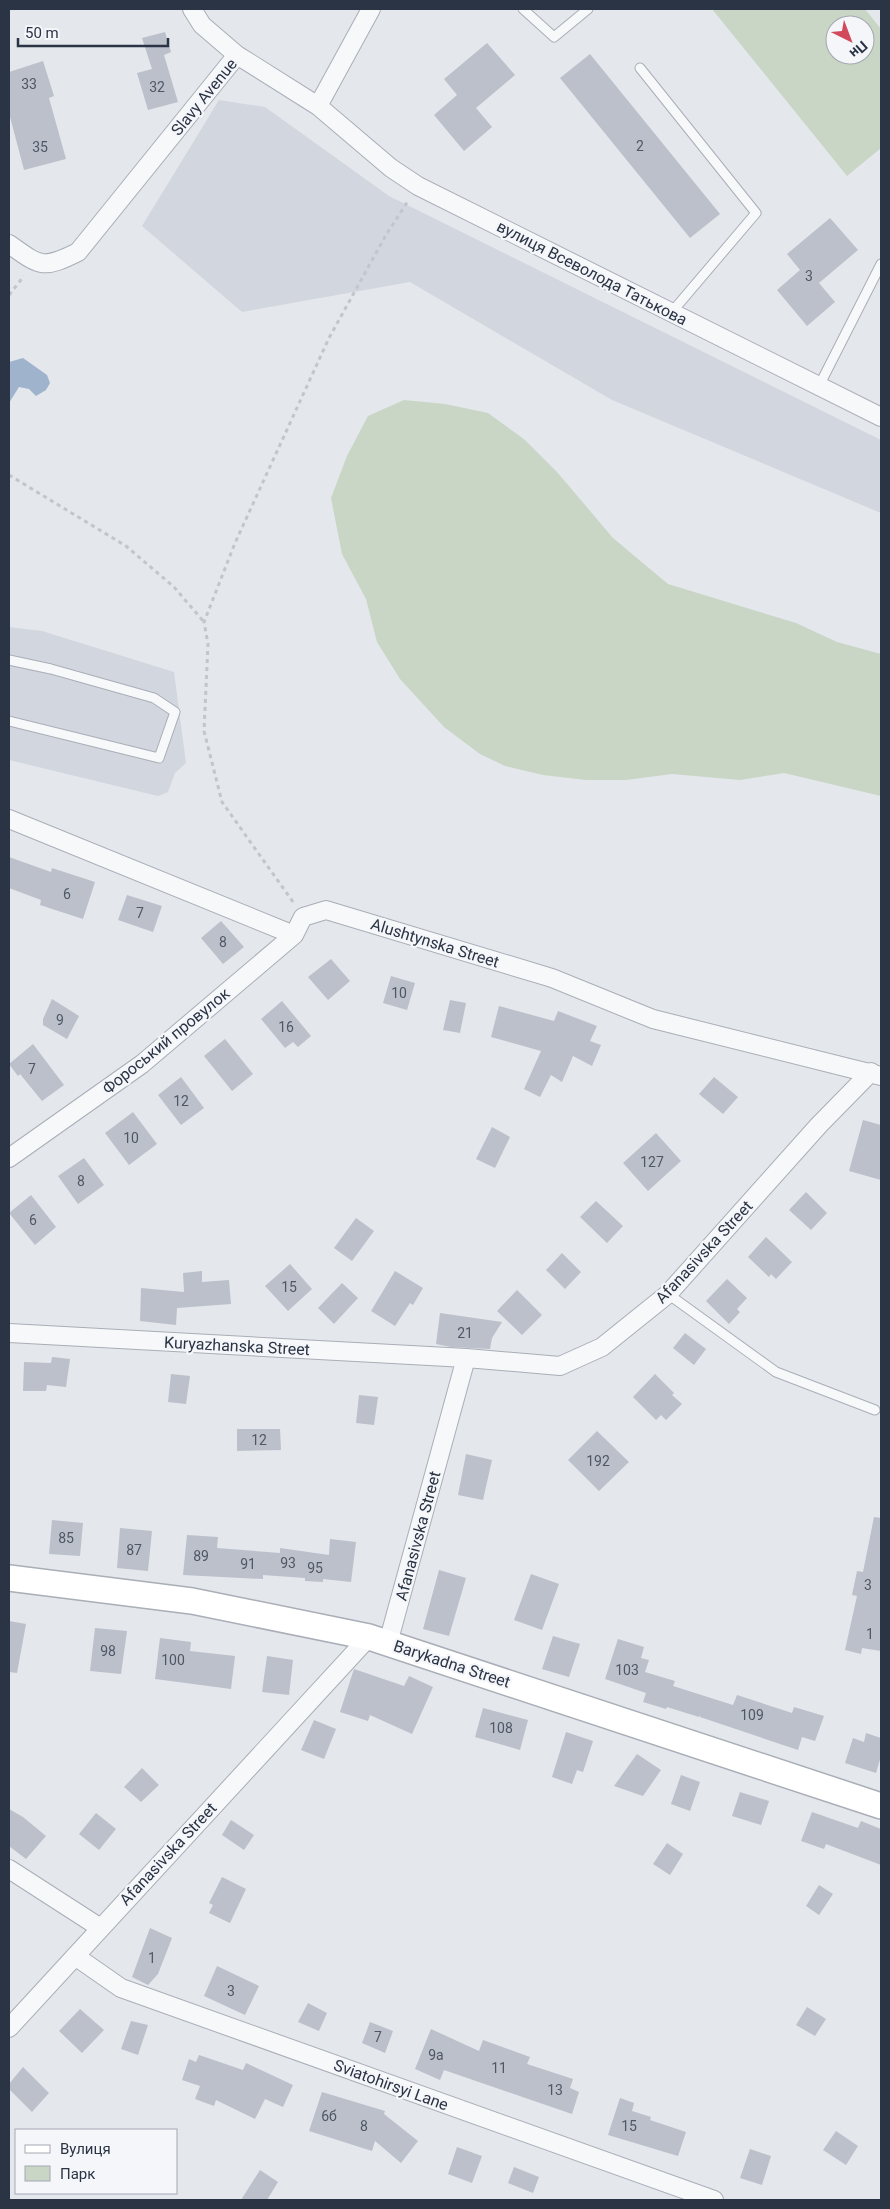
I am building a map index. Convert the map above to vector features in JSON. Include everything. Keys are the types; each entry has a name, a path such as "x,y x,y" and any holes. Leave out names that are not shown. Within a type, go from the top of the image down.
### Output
{"street":[{"path":"192,9 202,25 237,55"},
{"path":"318,106 371,9"},
{"name":"Slavy Avenue","path":"36,263 54,264 78,252 237,55 318,106"},
{"name":"вулиця Всеволода Татькова","path":"318,106 391,168 418,186 881,417"},
{"path":"9,244 36,263"},
{"path":"9,819 294,935 303,917"},
{"name":"Alushtynska Street","path":"303,917 326,910 552,978 653,1020 876,1074"},
{"name":"Фороський провулок","path":"9,1158 142,1064 294,935"},
{"name":"Afanasivska Street","path":"9,2028 76,1956 99,1927 379,1640 466,1358 560,1366 602,1347 668,1294 819,1125 876,1074"},
{"name":"Kuryazhanska Street","path":"9,1333 466,1358"},
{"name":"Barykadna Street","path":"9,1578 192,1601 379,1640 881,1806"},
{"path":"9,1870 99,1927"},
{"name":"Sviatohirsyi Lane","path":"76,1956 121,1988 714,2200"}],"lane":[{"path":"523,9 554,37 588,9"},
{"path":"640,68 756,213 671,313"},
{"path":"819,386 881,264"},
{"path":"9,660 154,698 175,712 159,758 9,721"},
{"path":"668,1294 776,1372 876,1410"}],"path":[{"path":"204,622 235,542 325,346 386,235 418,186"},
{"path":"9,295 36,263"},
{"path":"9,475 126,546 174,587 204,622 208,644 204,731 222,802 303,917"}],"shaded area":[{"path":"219,100 265,107 389,196 881,440 881,513 612,400 410,282 242,312 142,226"},
{"path":"9,627 42,631 174,672 186,763 175,773 168,792 158,796 9,760"}],"green space":[{"path":"712,9 865,9 870,15 825,15 825,65 875,65 875,22 881,29 881,148 847,176"},
{"path":"404,400 445,404 488,413 525,440 557,472 613,538 668,584 796,623 837,642 881,654 881,796 784,773 740,780 672,774 626,780 586,780 543,775 505,766 480,754 444,727 400,679 377,642 366,599 342,554 331,498 347,456 368,416"}],"water":[{"path":"23,358 47,375 50,383 46,390 36,396 29,389 19,387 9,403 9,362"}],"building":[{"path":"165,32 171,52 164,55 178,102 148,110 137,73 152,69 142,38"},
{"path":"487,43 515,75 476,108 492,127 464,151 434,115 457,95 444,79"},
{"path":"590,54 720,214 690,238 560,78"},
{"path":"43,61 54,96 49,98 66,159 24,170 9,113 9,72"},
{"path":"830,218 858,250 819,283 835,302 807,326 777,290 800,270 787,254"},
{"path":"9,857 51,872 52,868 95,882 83,919 40,905 41,900 9,888"},
{"path":"127,895 162,906 153,932 118,920"},
{"path":"221,921 244,947 223,964 201,938"},
{"path":"331,959 350,981 328,1000 308,977"},
{"path":"391,976 415,983 407,1010 383,1003"},
{"path":"52,999 79,1016 67,1039 43,1025 43,1019"},
{"path":"450,1000 466,1003 460,1033 443,1030"},
{"path":"282,1001 311,1036 298,1047 293,1042 285,1048 261,1019"},
{"path":"499,1006 554,1021 558,1011 597,1026 590,1041 601,1045 592,1066 573,1056 562,1082 551,1075 540,1097 524,1089 541,1051 491,1037"},
{"path":"225,1039 253,1074 232,1091 204,1056"},
{"path":"33,1044 64,1085 42,1101 20,1074 18,1076 9,1064"},
{"path":"181,1077 204,1108 181,1125 158,1095"},
{"path":"714,1077 738,1097 723,1114 699,1094"},
{"path":"133,1112 157,1144 129,1165 105,1133"},
{"path":"863,1120 881,1125 881,1180 849,1171"},
{"path":"492,1127 510,1137 495,1168 476,1159"},
{"path":"656,1133 681,1161 648,1191 623,1163"},
{"path":"84,1158 104,1185 78,1204 58,1176"},
{"path":"806,1192 827,1213 811,1230 789,1210"},
{"path":"31,1195 56,1227 35,1245 9,1213"},
{"path":"596,1201 623,1226 607,1243 580,1217"},
{"path":"356,1218 374,1231 352,1261 334,1248"},
{"path":"766,1237 792,1262 776,1279 771,1274 769,1277 748,1257"},
{"path":"562,1253 581,1272 565,1289 546,1270"},
{"path":"290,1264 312,1289 288,1311 265,1286"},
{"path":"202,1271 202,1282 229,1280 231,1304 177,1308 176,1325 140,1321 141,1288 184,1292 183,1273"},
{"path":"395,1271 423,1288 413,1305 410,1303 395,1326 371,1311"},
{"path":"727,1279 747,1298 737,1309 740,1312 729,1324 706,1301"},
{"path":"342,1283 358,1298 334,1324 318,1308"},
{"path":"517,1290 542,1315 522,1335 497,1311"},
{"path":"440,1313 502,1322 492,1338 490,1349 451,1347 436,1344"},
{"path":"685,1333 706,1349 694,1365 673,1348"},
{"path":"52,1357 70,1359 66,1387 47,1385 46,1391 23,1391 24,1362 51,1363"},
{"path":"171,1374 190,1376 186,1404 168,1402"},
{"path":"655,1374 682,1404 666,1420 661,1415 656,1420 633,1397"},
{"path":"359,1395 378,1397 374,1425 356,1423"},
{"path":"237,1429 280,1429 281,1450 237,1451"},
{"path":"597,1431 629,1462 599,1491 568,1460"},
{"path":"466,1454 492,1460 483,1500 458,1495"},
{"path":"874,1517 881,1518 881,1651 862,1648 861,1654 845,1650 857,1596 852,1595 857,1571 863,1572"},
{"path":"52,1520 83,1523 80,1556 49,1554"},
{"path":"120,1528 152,1531 148,1571 117,1568"},
{"path":"187,1535 218,1537 217,1548 280,1553 280,1548 329,1555 330,1539 356,1542 351,1582 323,1579 323,1582 305,1581 305,1578 263,1575 263,1579 183,1575"},
{"path":"439,1570 466,1578 449,1636 423,1629"},
{"path":"531,1574 559,1584 542,1630 514,1620"},
{"path":"9,1621 26,1624 17,1673 9,1672"},
{"path":"95,1628 127,1631 121,1674 90,1671"},
{"path":"553,1636 580,1644 569,1677 542,1669"},
{"path":"160,1638 191,1642 190,1651 235,1656 231,1689 155,1679"},
{"path":"618,1639 644,1647 641,1658 649,1660 645,1672 675,1681 673,1686 733,1705 737,1695 792,1713 794,1707 824,1716 815,1741 802,1737 798,1750 700,1717 700,1715 699,1717 643,1702 646,1693 605,1679"},
{"path":"267,1656 293,1660 289,1695 262,1692"},
{"path":"354,1669 404,1686 409,1676 433,1687 412,1734 370,1715 368,1721 340,1712"},
{"path":"483,1708 528,1720 520,1750 475,1737"},
{"path":"314,1720 336,1729 324,1759 301,1750"},
{"path":"566,1732 593,1741 583,1772 577,1770 572,1784 552,1777"},
{"path":"866,1733 881,1738 881,1756 876,1773 845,1763 853,1738 864,1742"},
{"path":"637,1754 661,1770 643,1796 614,1786"},
{"path":"142,1768 159,1785 141,1802 124,1787"},
{"path":"681,1775 700,1782 690,1811 671,1804"},
{"path":"740,1792 769,1801 761,1825 732,1816"},
{"path":"9,1809 23,1817 46,1836 26,1859 9,1846"},
{"path":"812,1812 858,1828 861,1821 881,1829 881,1865 826,1844 824,1849 801,1841"},
{"path":"96,1813 116,1829 99,1850 79,1834"},
{"path":"231,1820 254,1835 244,1850 222,1835"},
{"path":"667,1843 683,1854 670,1875 653,1864"},
{"path":"222,1877 246,1889 230,1923 209,1913 213,1905 209,1903"},
{"path":"819,1885 833,1894 819,1915 806,1906"},
{"path":"150,1928 172,1938 158,1974 148,1985 132,1977"},
{"path":"217,1966 259,1986 245,2015 204,1996"},
{"path":"308,2003 327,2013 319,2031 298,2022"},
{"path":"807,2007 826,2019 815,2036 796,2025"},
{"path":"80,2009 104,2030 82,2053 59,2031"},
{"path":"131,2021 148,2025 138,2055 121,2049"},
{"path":"370,2022 393,2031 385,2053 362,2043"},
{"path":"431,2029 479,2051 483,2040 530,2057 527,2064 573,2079 570,2088 579,2092 572,2114 444,2070 440,2080 415,2069"},
{"path":"199,2055 243,2070 246,2063 293,2085 283,2107 265,2099 255,2119 216,2100 214,2106 195,2099 200,2086 182,2080 189,2059 196,2062"},
{"path":"23,2067 49,2093 32,2112 9,2089 9,2084"},
{"path":"322,2092 385,2111 384,2114 418,2141 401,2163 375,2141 372,2151 309,2131"},
{"path":"620,2098 634,2103 632,2111 651,2117 650,2120 686,2132 678,2156 608,2135"},
{"path":"836,2131 858,2146 846,2165 823,2150"},
{"path":"457,2147 482,2156 472,2183 448,2174"},
{"path":"750,2149 771,2156 762,2185 740,2178"},
{"path":"514,2167 539,2177 533,2193 508,2183"},
{"path":"260,2170 278,2182 267,2200 241,2200"}]}
